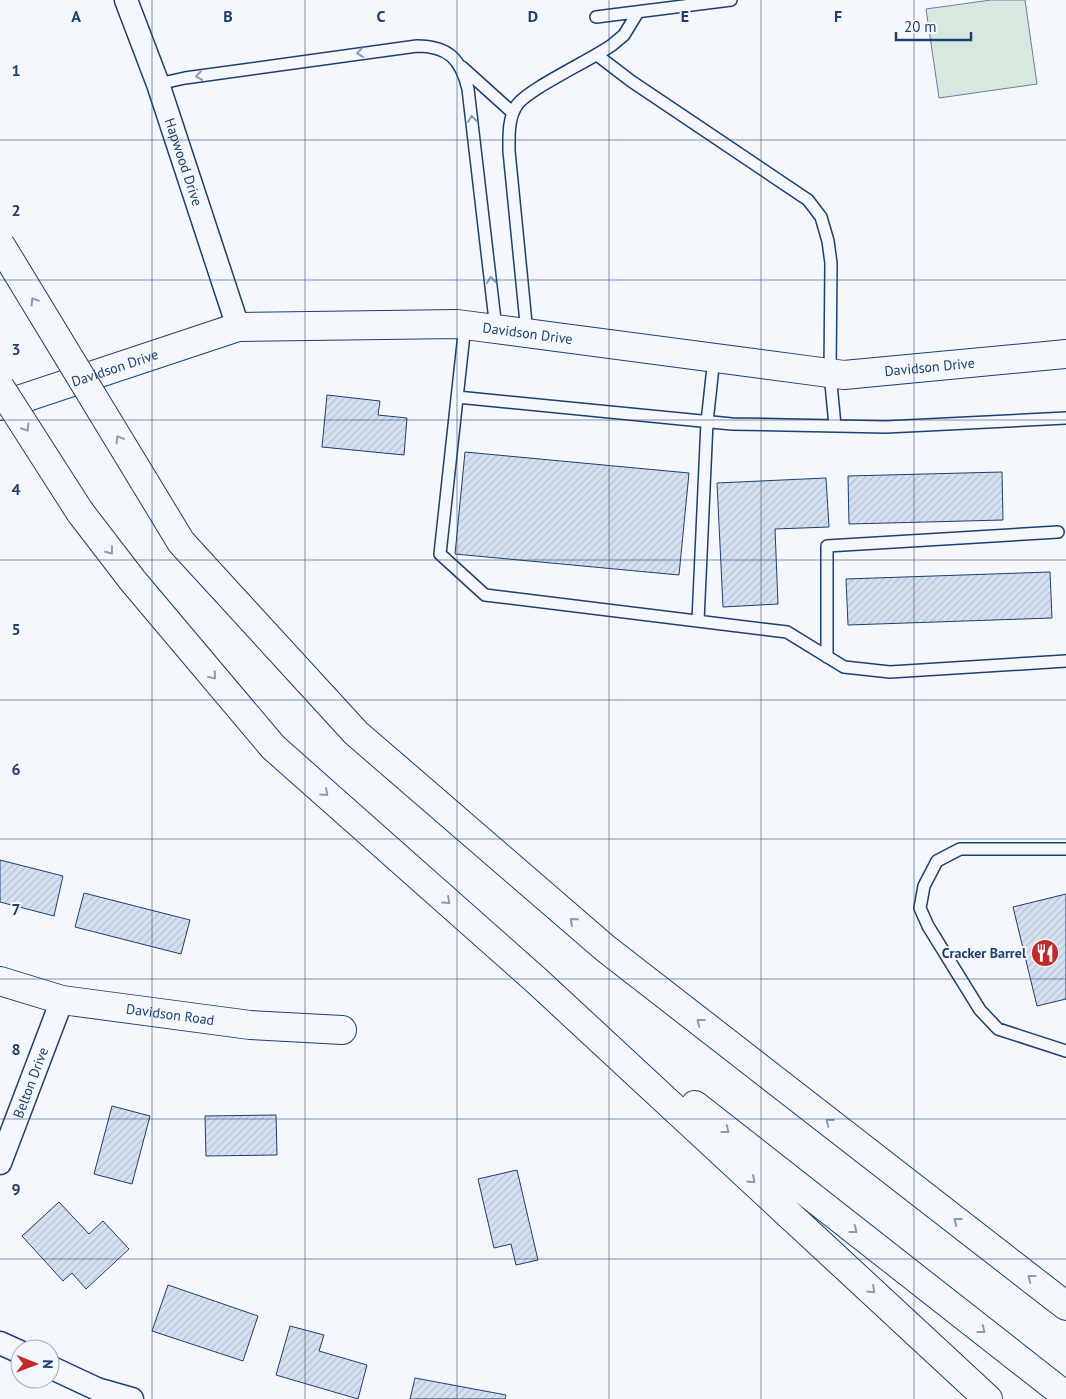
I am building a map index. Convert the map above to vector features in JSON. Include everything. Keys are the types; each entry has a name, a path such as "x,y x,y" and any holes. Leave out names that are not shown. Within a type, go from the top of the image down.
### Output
{"main road":[{"path":"0,244 181,542 356,733 605,948 1066,1306"},
{"name":"Davidson Drive","path":"0,406 238,327 465,325 844,375 1066,354"},
{"path":"0,387 80,512 134,581 273,747 537,980 988,1399"},
{"path":"537,980 1066,1396"},
{"name":"Davidson Road","path":"0,981 62,1000 250,1025 342,1030"}],"street":[{"name":"Hapwood Drive","path":"126,0 158,84 238,327"},
{"name":"Belton Drive","path":"0,1163 62,1000"},
{"path":"60,1371 97,1389 132,1399"}],"lane":[{"path":"596,17 730,0"},
{"path":"527,333 510,151 509,130 513,112 523,98 597,55 624,35 638,12"},
{"path":"158,84 185,78 417,46 432,46 443,50 513,112"},
{"path":"597,55 631,81 808,200 817,210 825,227 830,263 830,373 835,426"},
{"path":"460,64 468,89 496,329"},
{"path":"465,325 440,554 485,595 787,632 844,666 890,672 1066,661"},
{"path":"698,621 707,422 714,358"},
{"path":"457,397 707,422 886,427 1066,418"},
{"path":"827,657 827,546 1058,532"},
{"path":"1066,849 960,848 937,861 924,886 920,908 928,926 980,1010 998,1029 1066,1051"}],"shaded area":[{"path":"991,0 1025,0 1037,84 939,98 926,9"}],"building":[{"path":"327,395 380,401 378,415 407,418 404,455 322,447"},
{"path":"465,452 689,473 679,575 455,554"},
{"path":"1002,472 1003,520 849,524 848,476"},
{"path":"826,478 829,527 775,529 778,604 723,607 717,483"},
{"path":"1050,572 1052,618 848,625 846,579"},
{"path":"0,860 63,876 54,916 0,902"},
{"path":"84,893 190,920 181,954 75,927"},
{"name":"Cracker Barrel","path":"1066,894 1066,999 1037,1006 1013,907"},
{"path":"112,1106 150,1116 132,1184 94,1174"},
{"path":"276,1115 277,1155 206,1156 205,1116"},
{"path":"517,1170 538,1260 516,1265 511,1244 494,1248 478,1179"},
{"path":"59,1202 89,1234 103,1221 129,1249 86,1289 72,1273 63,1281 22,1236"},
{"path":"168,1285 258,1316 243,1361 152,1331"},
{"path":"290,1326 324,1335 319,1351 367,1365 358,1399 276,1375"},
{"path":"415,1378 506,1395 505,1399 410,1399"}],"place":[{"name":"Cracker Barrel","path":"1045,953"}]}
